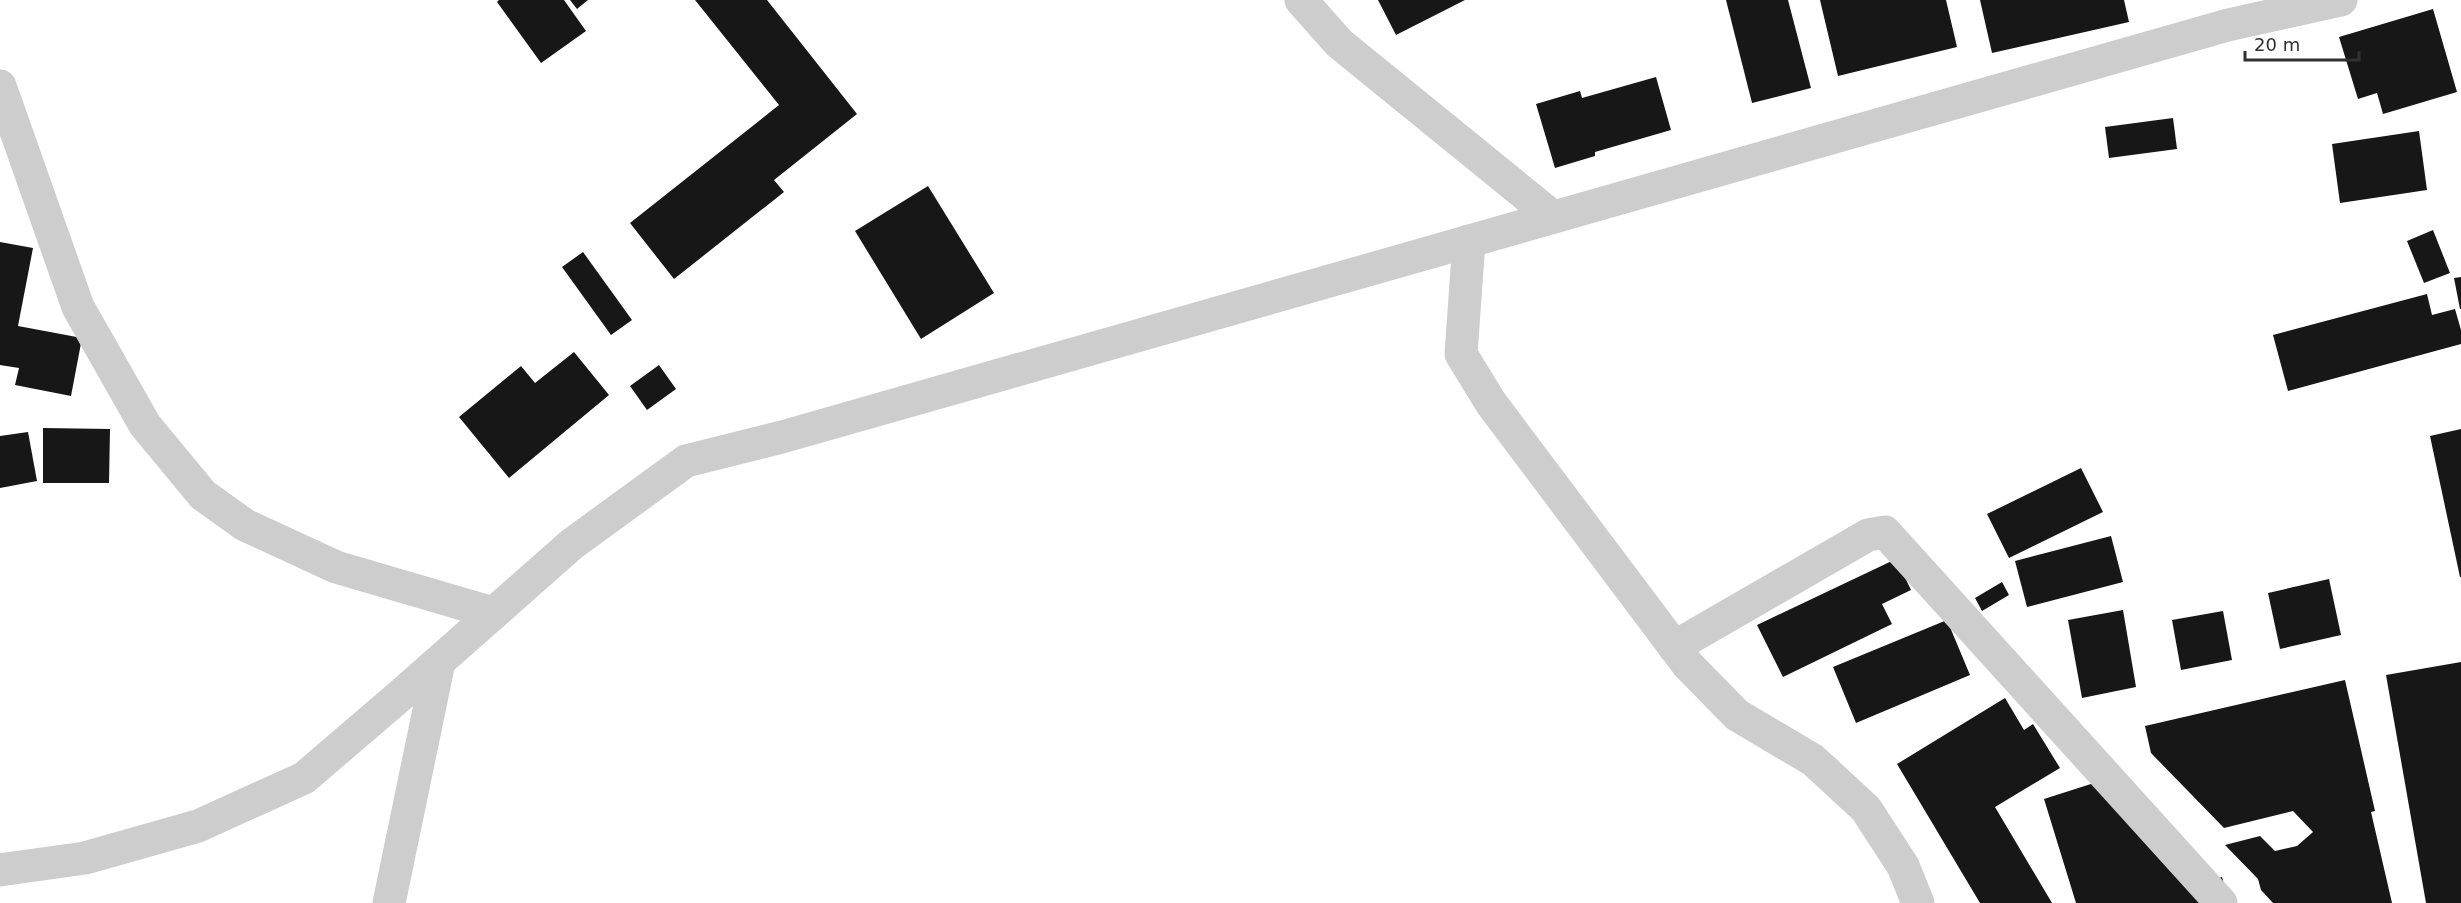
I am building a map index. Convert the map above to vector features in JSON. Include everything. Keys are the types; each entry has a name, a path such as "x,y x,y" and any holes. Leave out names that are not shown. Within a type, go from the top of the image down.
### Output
{"street":[{"path":"1302,0 1339,42 1553,217"},
{"path":"0,870 85,858 198,826 304,778 572,544 686,461 794,434 2228,25 2341,0"},
{"path":"0,86 78,307 145,425 203,495 245,525 336,567 493,613"},
{"path":"1469,241 1461,354 1491,403 1688,665 1737,715 1813,760 1866,809 1903,866 1918,903"},
{"path":"1674,647 1868,535 1885,532 2221,903"},
{"path":"389,903 439,662"}],"building":[{"path":"499,0 564,0 586,31 541,63 497,2"},
{"path":"570,0 588,0 577,9"},
{"path":"695,0 767,0 857,114 774,180 784,192 674,279 630,223 779,105"},
{"path":"1378,0 1465,0 1396,35"},
{"path":"1726,0 1788,0 1811,88 1752,103"},
{"path":"1820,0 1946,0 1957,47 1838,76"},
{"path":"1980,0 2124,0 2129,22 1992,53"},
{"path":"2433,9 2457,92 2383,114 2377,93 2358,99 2339,37"},
{"path":"1656,77 1671,130 1595,152 1595,156 1555,168 1536,104 1580,91 1582,98"},
{"path":"2173,118 2177,149 2109,158 2105,127"},
{"path":"2419,131 2427,190 2340,203 2332,144"},
{"path":"928,186 994,293 921,339 855,231"},
{"path":"2433,230 2450,273 2424,283 2407,241"},
{"path":"0,242 33,248 18,326 82,338 71,396 15,385 19,368 0,365"},
{"path":"583,252 632,320 611,335 562,267"},
{"path":"2461,277 2461,309 2460,309 2454,278"},
{"path":"2427,294 2432,315 2455,309 2461,330 2461,344 2288,391 2273,335"},
{"path":"574,352 609,395 509,478 459,417 521,366 535,383"},
{"path":"659,365 676,389 647,410 630,386"},
{"path":"43,428 110,429 109,483 43,483"},
{"path":"2461,429 2461,577 2460,577 2430,436"},
{"path":"28,432 37,481 0,488 0,436"},
{"path":"2081,468 2103,512 2009,558 1987,514"},
{"path":"2111,536 2123,582 2027,607 2015,561"},
{"path":"1896,559 1911,590 1882,604 1892,624 1783,677 1757,625"},
{"path":"2329,579 2341,635 2280,649 2268,593"},
{"path":"2002,582 2009,595 1982,611 1975,598"},
{"path":"2123,610 2136,687 2082,698 2068,620"},
{"path":"2223,611 2232,660 2181,670 2172,620"},
{"path":"1947,620 1970,675 1856,723 1833,667"},
{"path":"2461,662 2461,903 2426,903 2386,675"},
{"path":"2345,680 2375,811 2371,812 2392,903 2273,903 2261,890 2258,879 2225,845 2260,836 2275,851 2297,846 2313,832 2293,811 2224,828 2151,753 2145,726"},
{"path":"2005,698 2024,730 2033,724 2060,768 1995,807 2052,903 1980,903 1897,764"},
{"path":"2119,775 2198,885 2222,877 2230,903 2076,903 2044,799"}]}
